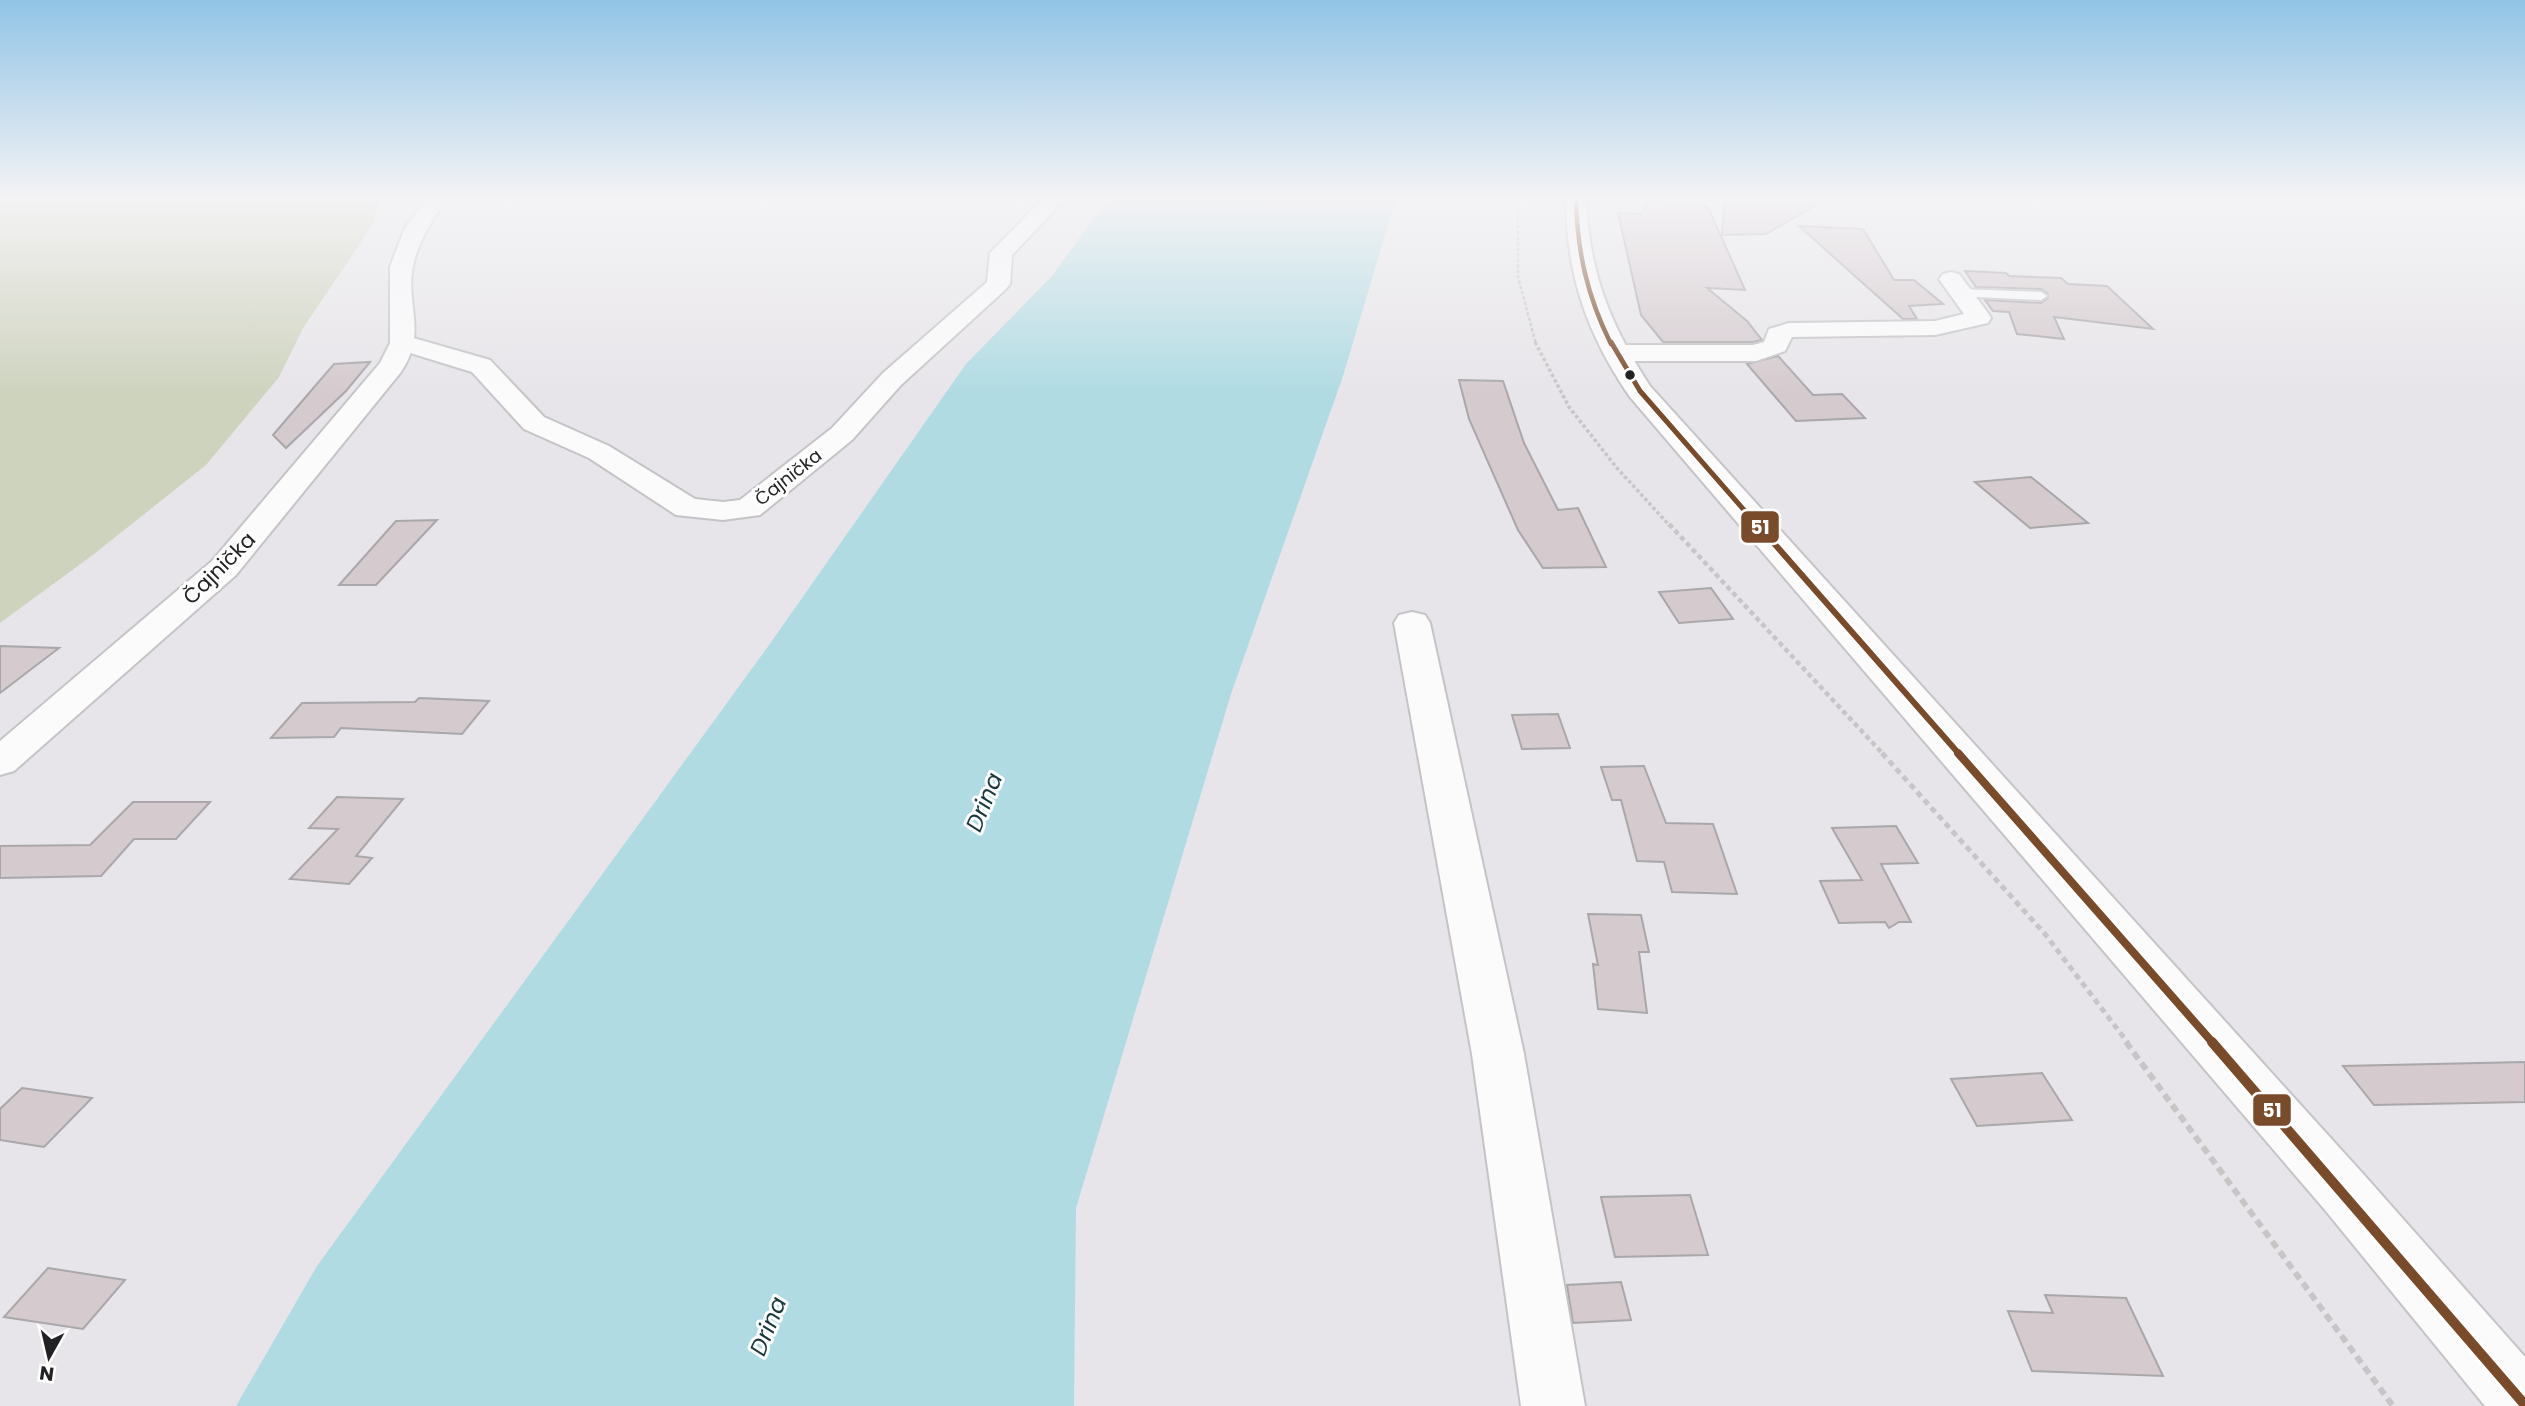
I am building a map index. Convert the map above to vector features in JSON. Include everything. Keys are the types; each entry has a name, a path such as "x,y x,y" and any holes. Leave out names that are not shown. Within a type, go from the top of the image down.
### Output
{"main road":[{"path":"402,264 403,329"},
{"name":"Čajnička","path":"0,761 224,568 392,366 403,329 481,366 534,423 599,452 687,508 723,511 749,508 842,434 892,379 998,284 1001,264"},
{"path":"1580,264 1600,327 1640,391 2345,1193 2525,1405"},
{"path":"1616,353 1755,354 1776,346 1778,334 1789,330 1935,328 1979,318 1956,286"},
{"path":"1412,623 1498,1054 1553,1406"}],"lane":[{"path":"1956,286 2041,296"}],"path":[{"path":"1518,264 1518,277 1535,341 1569,407 1616,467 1926,799 2045,934 2176,1107 2393,1406"}],"green space":[{"path":"0,264 346,264 303,328 279,377 206,465 94,554 0,623"}],"water":[{"name":"Drina","path":"1061,264 1376,264 1343,376 1231,694 1076,1208 1074,1406 236,1406 317,1266 767,648 966,364"}],"building":[{"path":"1629,264 1733,264 1745,290 1707,288 1747,321 1762,340 1663,342 1641,315"},
{"path":"1841,264 1884,264 1894,280 1914,280 1943,304 1909,306 1917,319 1903,319"},
{"path":"1965,271 2061,278 2068,284 2107,286 2153,329 2054,317 2064,339 2017,334 2009,312 1993,311 1985,300 2041,303 2048,298 2048,294 2041,289 1976,287"},
{"path":"1778,356 1813,395 1842,394 1865,418 1796,421 1747,364"},
{"path":"370,362 346,391 286,448 273,435 334,364"},
{"path":"1459,380 1503,381 1524,443 1558,510 1578,508 1606,567 1543,568 1518,530 1469,419"},
{"path":"2031,477 2088,523 2030,528 1975,482"},
{"path":"437,520 376,585 339,585 396,521"},
{"path":"1711,588 1733,619 1679,623 1659,592"},
{"path":"0,646 59,648 0,693"},
{"path":"419,698 489,701 462,734 341,728 334,737 271,738 302,703 415,702"},
{"path":"1558,714 1570,748 1522,749 1512,715"},
{"path":"1644,766 1666,823 1713,824 1737,894 1672,892 1664,862 1637,861 1621,800 1612,800 1601,767"},
{"path":"337,797 403,799 356,856 372,858 349,884 290,879 338,829 309,828"},
{"path":"133,802 210,802 176,839 134,839 101,876 0,878 0,846 90,845"},
{"path":"1896,826 1918,863 1881,864 1911,922 1899,922 1889,928 1885,922 1839,923 1820,881 1862,880 1832,828"},
{"path":"1588,914 1641,915 1649,952 1639,952 1647,1013 1598,1009 1593,964 1598,965"},
{"path":"2525,1062 2525,1102 2374,1105 2343,1066"},
{"path":"2042,1073 2072,1120 1977,1126 1951,1079"},
{"path":"22,1088 92,1098 44,1147 0,1140 0,1109"},
{"path":"1690,1195 1708,1255 1615,1257 1601,1197"},
{"path":"48,1268 125,1280 83,1329 4,1317"},
{"path":"1621,1282 1631,1320 1573,1323 1567,1285"},
{"path":"2045,1295 2126,1298 2163,1376 2032,1371 2008,1311 2053,1313"}],"transit line":[{"name":"51","path":"1581,264 1591,300 1601,322 1640,391 2345,1193 2525,1405"}]}
